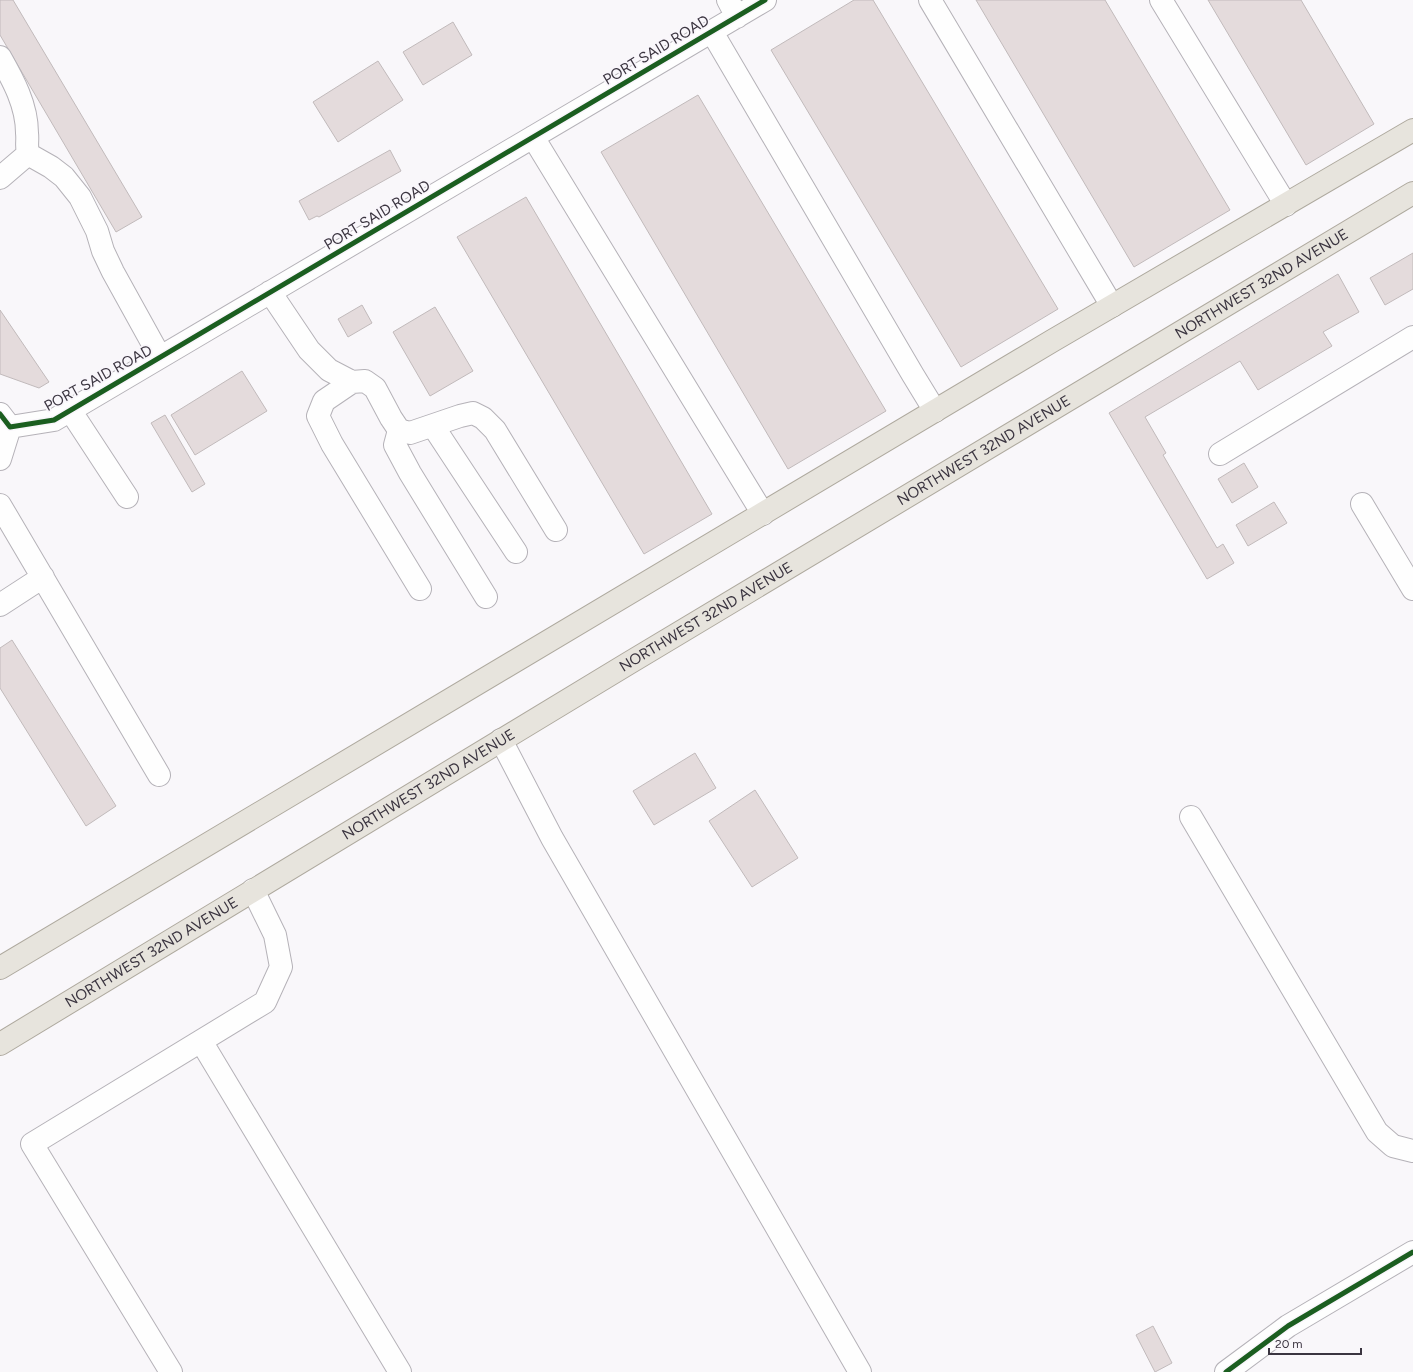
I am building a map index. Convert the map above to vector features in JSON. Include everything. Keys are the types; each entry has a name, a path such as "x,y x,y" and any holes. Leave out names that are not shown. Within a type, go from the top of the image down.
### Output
{"main road":[{"path":"0,968 1112,306 1413,130"},
{"name":"NORTHWEST 32ND AVENUE","path":"0,1044 501,740 1413,193"}],"street":[{"name":"PORT SAID ROAD","path":"5,420 54,420 712,32 733,8 765,0"},
{"path":"930,0 1112,306"},
{"path":"1161,0 1286,205"},
{"path":"712,32 935,411"},
{"path":"0,57 13,80 23,104 28,154 51,167 64,177 80,197 97,231 103,252 160,357"},
{"path":"533,137 763,514"},
{"path":"0,178 28,154"},
{"path":"270,292 309,350 329,370 352,382"},
{"path":"1220,454 1413,337"},
{"path":"420,589 332,444 318,416 324,401 352,382 365,381 375,388 399,430 410,433 473,413 483,418 495,430 556,530"},
{"path":"70,410 127,497"},
{"path":"0,459 5,420"},
{"path":"433,426 516,552"},
{"path":"399,430 395,445 406,466 486,597"},
{"path":"1362,504 1410,575"},
{"path":"0,505 159,775"},
{"path":"0,605 43,577"},
{"path":"501,740 556,845 860,1372"},
{"path":"1191,817 1377,1132 1393,1146 1413,1151"},
{"path":"171,1372 32,1144 265,1002 281,967 276,935 253,890"},
{"path":"201,1041 400,1372"},
{"path":"1226,1372 1288,1326 1413,1252"}],"building":[{"path":"0,0 13,0 142,217 116,232 0,35"},
{"path":"854,0 873,0 1058,309 961,367 771,50"},
{"path":"976,0 1105,0 1230,210 1134,267"},
{"path":"1208,0 1301,0 1374,124 1306,165"},
{"path":"453,22 472,55 423,85 403,52"},
{"path":"378,61 403,100 338,142 313,102"},
{"path":"698,95 886,411 788,469 601,152"},
{"path":"390,150 401,171 319,217 317,216 309,220 299,201"},
{"path":"526,197 712,514 644,554 457,237"},
{"path":"1413,253 1413,289 1385,305 1370,278"},
{"path":"1338,274 1359,312 1323,332 1332,346 1258,390 1240,361 1145,417 1166,453 1163,455 1217,548 1223,544 1234,563 1207,579 1109,413"},
{"path":"362,305 372,323 348,337 338,319"},
{"path":"435,307 473,371 430,396 393,332"},
{"path":"0,310 49,382 39,388 0,374"},
{"path":"242,371 267,411 195,455 171,415"},
{"path":"165,415 205,484 192,492 151,423"},
{"path":"1244,463 1258,487 1232,503 1218,479"},
{"path":"1274,502 1287,523 1248,546 1236,525"},
{"path":"12,640 116,806 86,826 0,688 0,648"},
{"path":"695,753 716,788 654,825 633,791"},
{"path":"755,790 798,858 752,887 709,821"},
{"path":"1153,1326 1172,1363 1155,1372 1136,1335"}],"cycle path":[{"path":"0,414 10,427 54,420 765,0"},
{"path":"1226,1372 1288,1326 1413,1252"}]}
